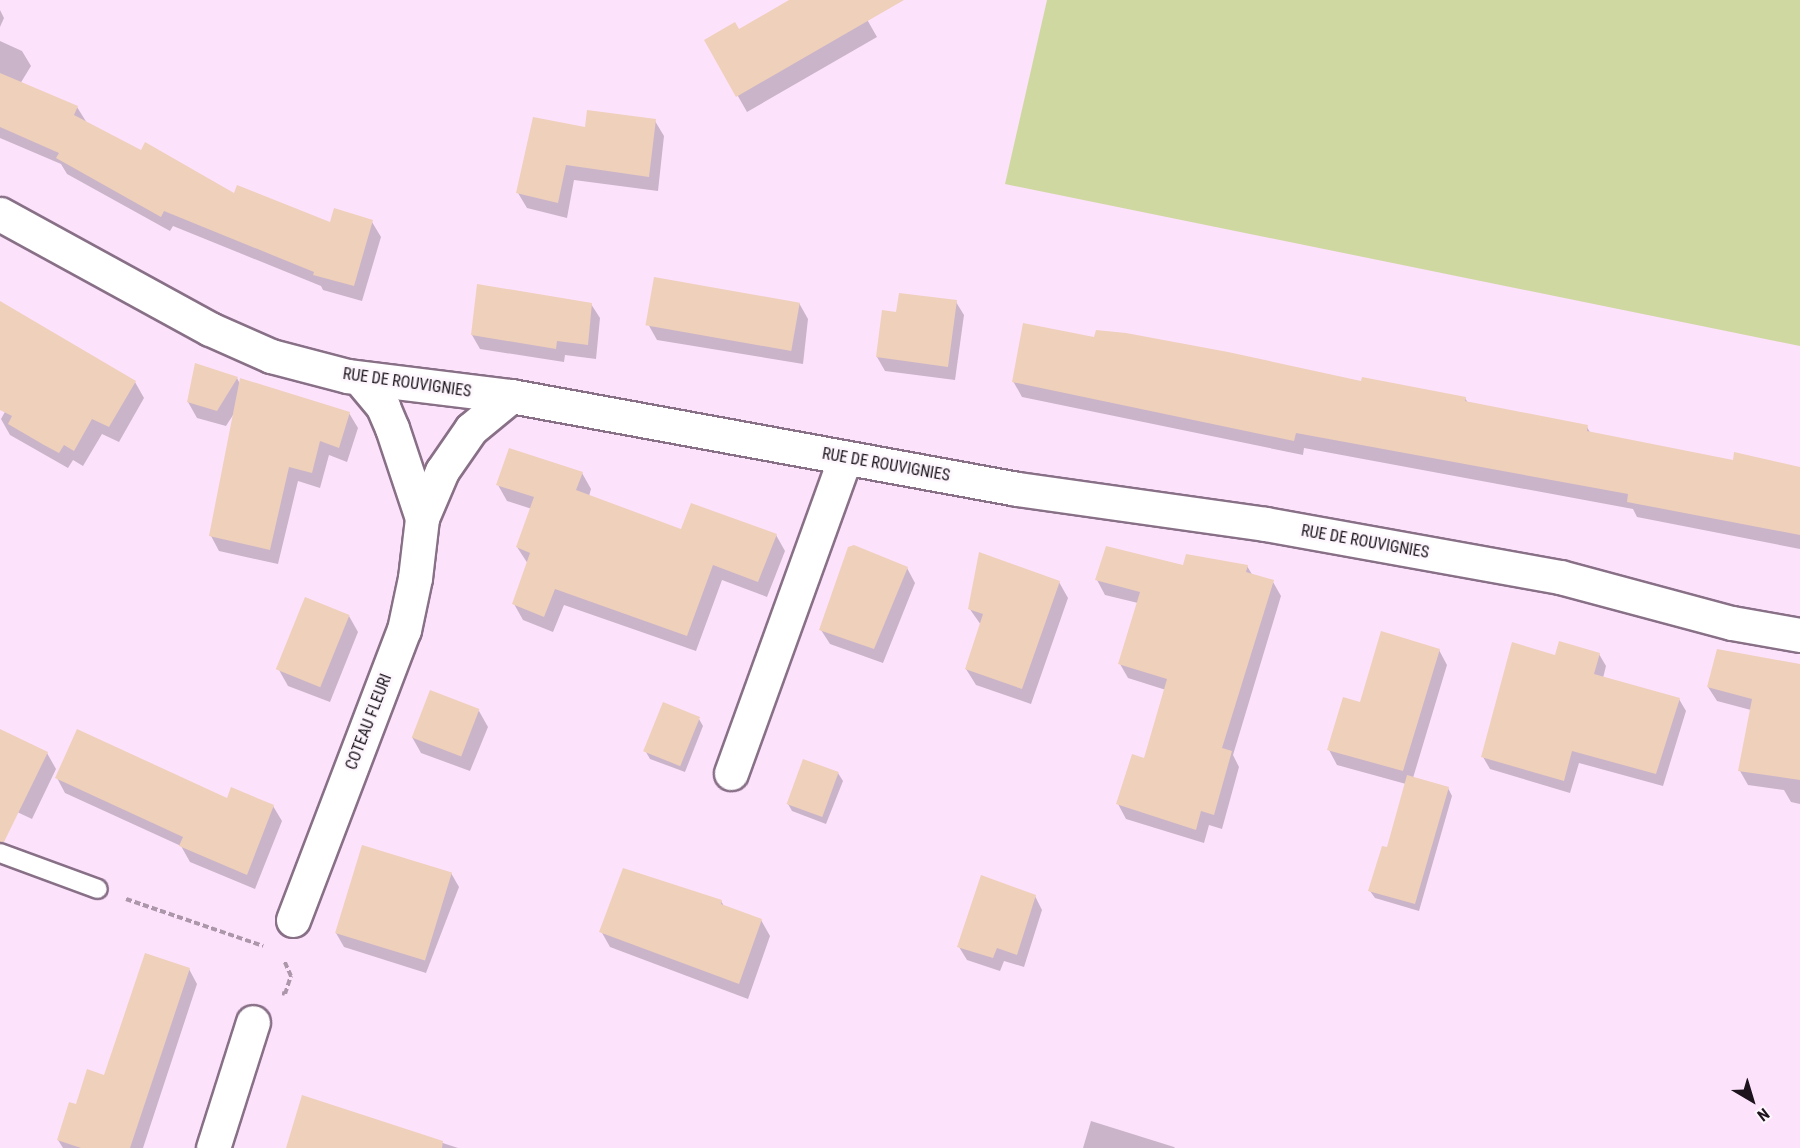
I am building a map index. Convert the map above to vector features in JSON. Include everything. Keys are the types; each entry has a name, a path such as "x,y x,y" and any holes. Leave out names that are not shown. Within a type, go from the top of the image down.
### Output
{"street":[{"name":"RUE DE ROUVIGNIES","path":"0,214 235,340 272,356 359,378 511,396 1087,501 1256,522 1560,577 1732,623 1800,635"},
{"name":"COTEAU FLEURI","path":"359,378 382,407 392,428 422,518"},
{"name":"COTEAU FLEURI","path":"293,920 404,630 415,578 422,518 442,471 471,429 511,396"},
{"path":"731,772 845,458"},
{"path":"213,1148 252,1022"}],"lane":[{"path":"0,853 98,889"}],"path":[{"path":"98,889 270,949"},
{"path":"281,952 291,976 285,994"}],"green space":[{"path":"1047,0 1800,0 1800,346 1005,184"}],"building":[{"path":"789,0 904,0 736,97 704,40 735,22 739,29"},
{"path":"0,73 78,106 74,115 141,150 145,142 234,193 237,185 330,222 334,208 373,220 354,286 313,275 314,272 164,211 161,217 56,158 59,153 0,127"},
{"path":"587,110 656,119 649,177 566,165 558,203 516,193 533,117 585,127"},
{"path":"654,277 800,303 791,351 645,325"},
{"path":"477,284 592,303 588,345 557,341 556,349 471,335"},
{"path":"899,293 957,300 948,367 876,357 882,310 896,312"},
{"path":"0,301 136,381 109,427 92,419 74,451 64,445 59,453 44,445 8,424 12,416 0,410"},
{"path":"1023,323 1094,337 1096,330 1126,333 1361,381 1362,377 1466,397 1465,401 1588,425 1587,431 1733,460 1734,452 1800,467 1800,535 1627,502 1628,494 1296,433 1294,441 1012,382"},
{"path":"195,363 238,377 217,411 187,402"},
{"path":"240,378 350,412 339,448 320,441 312,473 289,467 270,550 209,536"},
{"path":"509,448 583,472 576,490 681,529 691,503 777,534 758,582 713,565 687,636 555,589 544,617 512,604 530,553 516,547 534,497 496,485"},
{"path":"854,545 908,567 874,649 819,630 848,547"},
{"path":"1106,546 1183,565 1186,554 1248,565 1246,572 1274,580 1222,748 1232,751 1214,815 1201,811 1196,830 1116,804 1132,754 1144,758 1167,679 1118,664 1140,592 1095,580"},
{"path":"979,552 1060,581 1022,689 965,669 983,614 968,609"},
{"path":"305,597 350,615 320,687 276,669"},
{"path":"1381,631 1440,649 1403,771 1327,750 1343,697 1360,702"},
{"path":"1559,641 1600,653 1594,674 1680,698 1656,774 1572,751 1564,781 1481,757 1512,642 1555,655"},
{"path":"1717,649 1800,664 1800,780 1738,771 1752,699 1707,687"},
{"path":"430,690 479,709 461,757 412,738"},
{"path":"663,702 700,717 680,766 643,751"},
{"path":"0,729 48,752 4,842 0,842"},
{"path":"77,729 227,798 231,787 274,805 247,875 179,846 183,837 55,778"},
{"path":"803,759 839,772 822,817 787,804"},
{"path":"1407,775 1449,787 1415,904 1368,891 1382,846 1387,847"},
{"path":"362,845 452,872 425,960 335,933"},
{"path":"623,868 722,900 721,904 762,919 739,984 599,932"},
{"path":"981,875 1036,895 1017,955 997,948 993,958 957,947"},
{"path":"145,953 190,968 130,1148 81,1148 57,1140 69,1102 76,1104 87,1069 104,1075"},
{"path":"302,1095 443,1141 442,1148 286,1148"}]}
